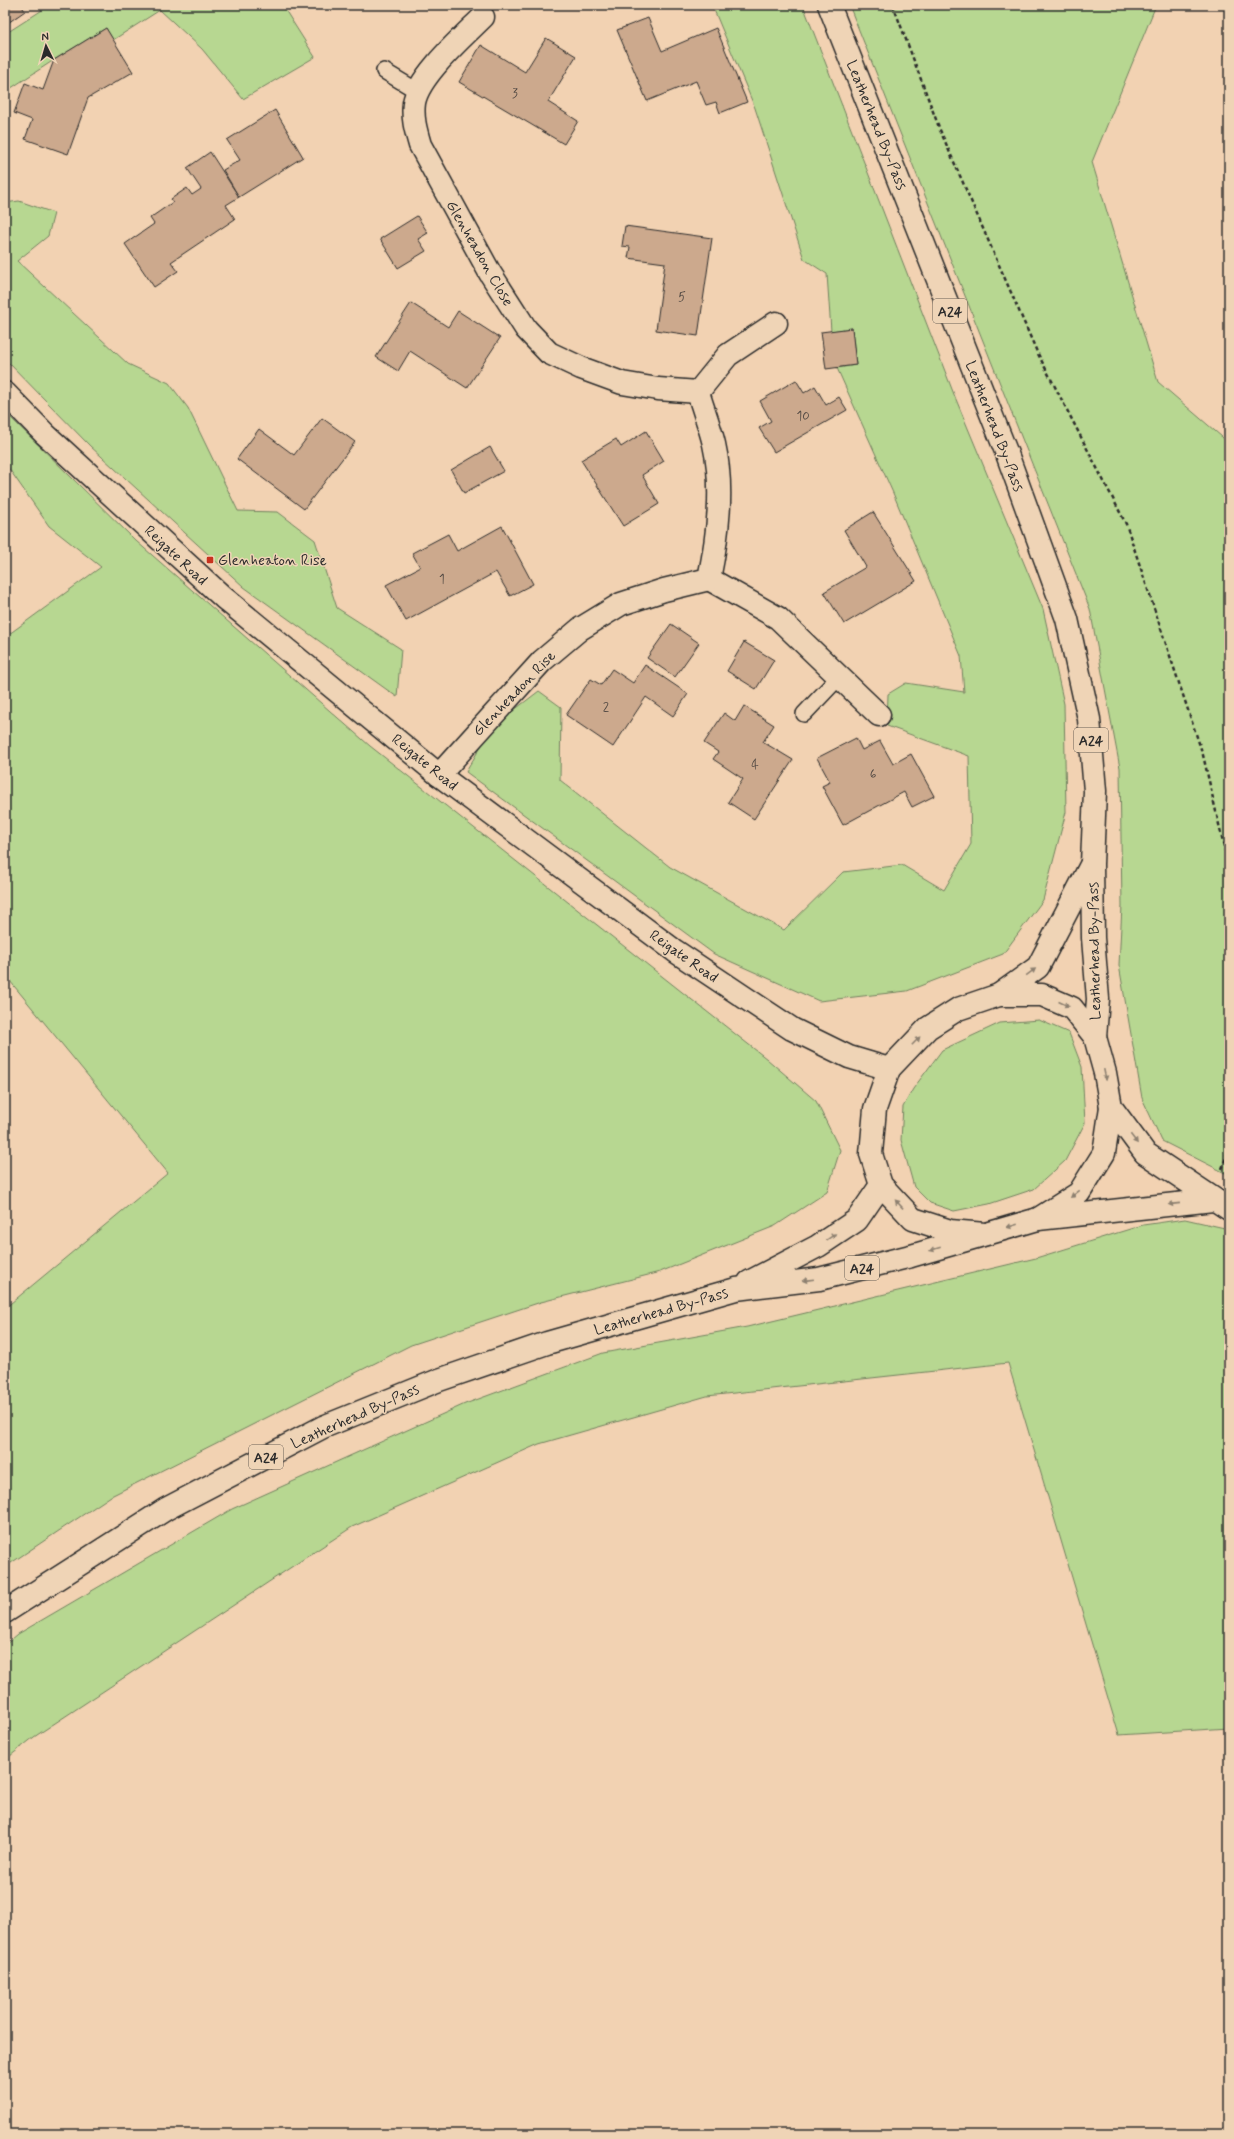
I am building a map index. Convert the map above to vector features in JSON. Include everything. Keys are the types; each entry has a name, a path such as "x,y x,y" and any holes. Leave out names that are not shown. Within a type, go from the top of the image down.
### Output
{"main road":[{"name":"Leatherhead By-Pass","path":"829,5 1007,454 1067,619 1089,719 1095,791 1092,864 1093,938 1098,1000 1095,1038"},
{"name":"Glenheadon Close","path":"483,17 452,47 424,82 414,102 414,124 420,145 490,273 526,329 550,353 581,368 622,383 658,389 698,392"},
{"path":"776,323 728,355 698,392 714,445 719,488 718,536 709,578 778,618 879,715"},
{"name":"Reigate Road","path":"5,393 50,439 224,598 439,775 675,951 792,1029 849,1057 889,1069"},
{"name":"Glenheadon Rise","path":"439,775 542,660 580,629 621,604 664,590 709,578"},
{"name":"Leatherhead By-Pass","path":"999,995 1038,967 1092,864"},
{"path":"985,1234 950,1231 913,1219 881,1185 871,1154 875,1109 889,1069 928,1028 958,1009 999,995 1042,994 1072,1008 1095,1038 1105,1073 1111,1108 1104,1153 1079,1193 1038,1219"},
{"path":"1111,1108 1145,1153 1221,1204"},
{"name":"Leatherhead By-Pass","path":"736,1289 818,1246 858,1220 881,1185"},
{"path":"1038,1219 1221,1204"},
{"name":"Leatherhead By-Pass","path":"5,1612 166,1509 323,1427 439,1380 547,1342 736,1289 819,1279 911,1256 1038,1219"}],"lane":[{"path":"384,71 419,92"},
{"path":"804,714 839,677"}],"path":[{"path":"893,5 940,130 1034,345 1126,524 1203,755 1229,868"}],"green space":[{"path":"50,5 282,5 315,57 243,99 202,49 160,10 113,40 106,28 5,92 5,34"},
{"path":"712,5 803,5 955,397 1043,609 1064,704 1066,812 1043,900 1003,954 907,991 819,1001 714,954 466,772 492,727 539,691 561,707 560,780 670,867 784,930 843,872 902,865 944,890 971,844 969,756 887,726 888,694 906,683 964,692 961,656 893,493 837,368 856,365 852,328 831,331 827,274 804,259 755,108"},
{"path":"849,5 1156,5 1092,162 1158,382 1229,443 1229,1175 1162,1141 1142,1098 1119,965 1122,906 1120,768 1090,609"},
{"path":"19,201 54,213 48,236 17,261 128,364 169,383 188,408 238,511 278,512 315,540 337,608 401,649 397,697 244,587 90,446 5,359 5,203"},
{"path":"5,412 136,541 370,746 767,1059 816,1101 840,1150 827,1192 775,1226 660,1272 541,1302 411,1345 111,1496 5,1567 5,1308 168,1173 5,975 5,637 101,567 49,526 5,463"},
{"path":"1039,1020 1069,1033 1082,1067 1085,1123 1065,1161 1034,1189 989,1204 954,1211 930,1203 914,1187 901,1140 903,1107 913,1089 942,1050 1000,1023"},
{"path":"1185,1219 1229,1229 1229,1728 1119,1735 1008,1363 707,1396 539,1444 352,1527 34,1737 5,1760 5,1645 18,1634 232,1509 465,1404 603,1353 747,1327 1036,1258 1143,1225"}],"building":[{"path":"5,5 21,5 25,11 5,25"},
{"path":"648,18 662,51 716,28 747,102 720,113 716,102 706,105 696,81 647,101 617,30"},
{"path":"106,28 133,72 88,98 68,154 25,139 32,120 14,113 25,83 43,90 54,60"},
{"path":"546,38 576,56 548,102 578,121 564,144 459,82 481,45 525,72"},
{"path":"275,110 303,157 239,197 223,170 240,160 227,140"},
{"path":"210,152 239,197 226,205 235,219 171,262 178,271 154,287 125,244 154,224 150,218 173,202 171,199 187,188 192,195 201,189 187,168"},
{"path":"417,216 428,233 418,239 426,251 398,268 380,239"},
{"path":"625,226 712,238 698,336 656,330 665,263 628,258 630,247 622,246"},
{"path":"411,303 448,327 458,311 500,338 467,388 410,351 398,371 376,357"},
{"path":"852,328 856,365 826,369 821,332"},
{"path":"796,380 804,393 815,386 826,405 839,397 847,410 774,452 759,428 771,421 760,401"},
{"path":"322,418 355,442 304,509 237,459 259,429 294,455"},
{"path":"646,431 664,461 642,475 659,504 623,526 581,460 616,439 621,447"},
{"path":"490,447 504,471 464,493 451,470"},
{"path":"873,512 916,581 844,624 824,592 866,567 844,530"},
{"path":"502,526 533,584 510,596 496,572 406,621 386,585 420,567 412,553 448,534 457,551"},
{"path":"671,624 699,643 675,677 647,658"},
{"path":"744,642 774,660 756,689 727,671"},
{"path":"645,665 688,694 673,716 646,697 613,747 566,715 591,679 601,685 612,669 633,683"},
{"path":"744,706 774,725 763,742 793,760 754,819 728,802 743,779 713,759 718,752 704,743 724,713 735,721"},
{"path":"856,738 862,750 880,741 893,764 911,754 934,796 912,807 904,792 843,825 822,786 830,782 817,758"}],"place":[{"name":"Glenheaton Rise","path":"210,560"}]}
